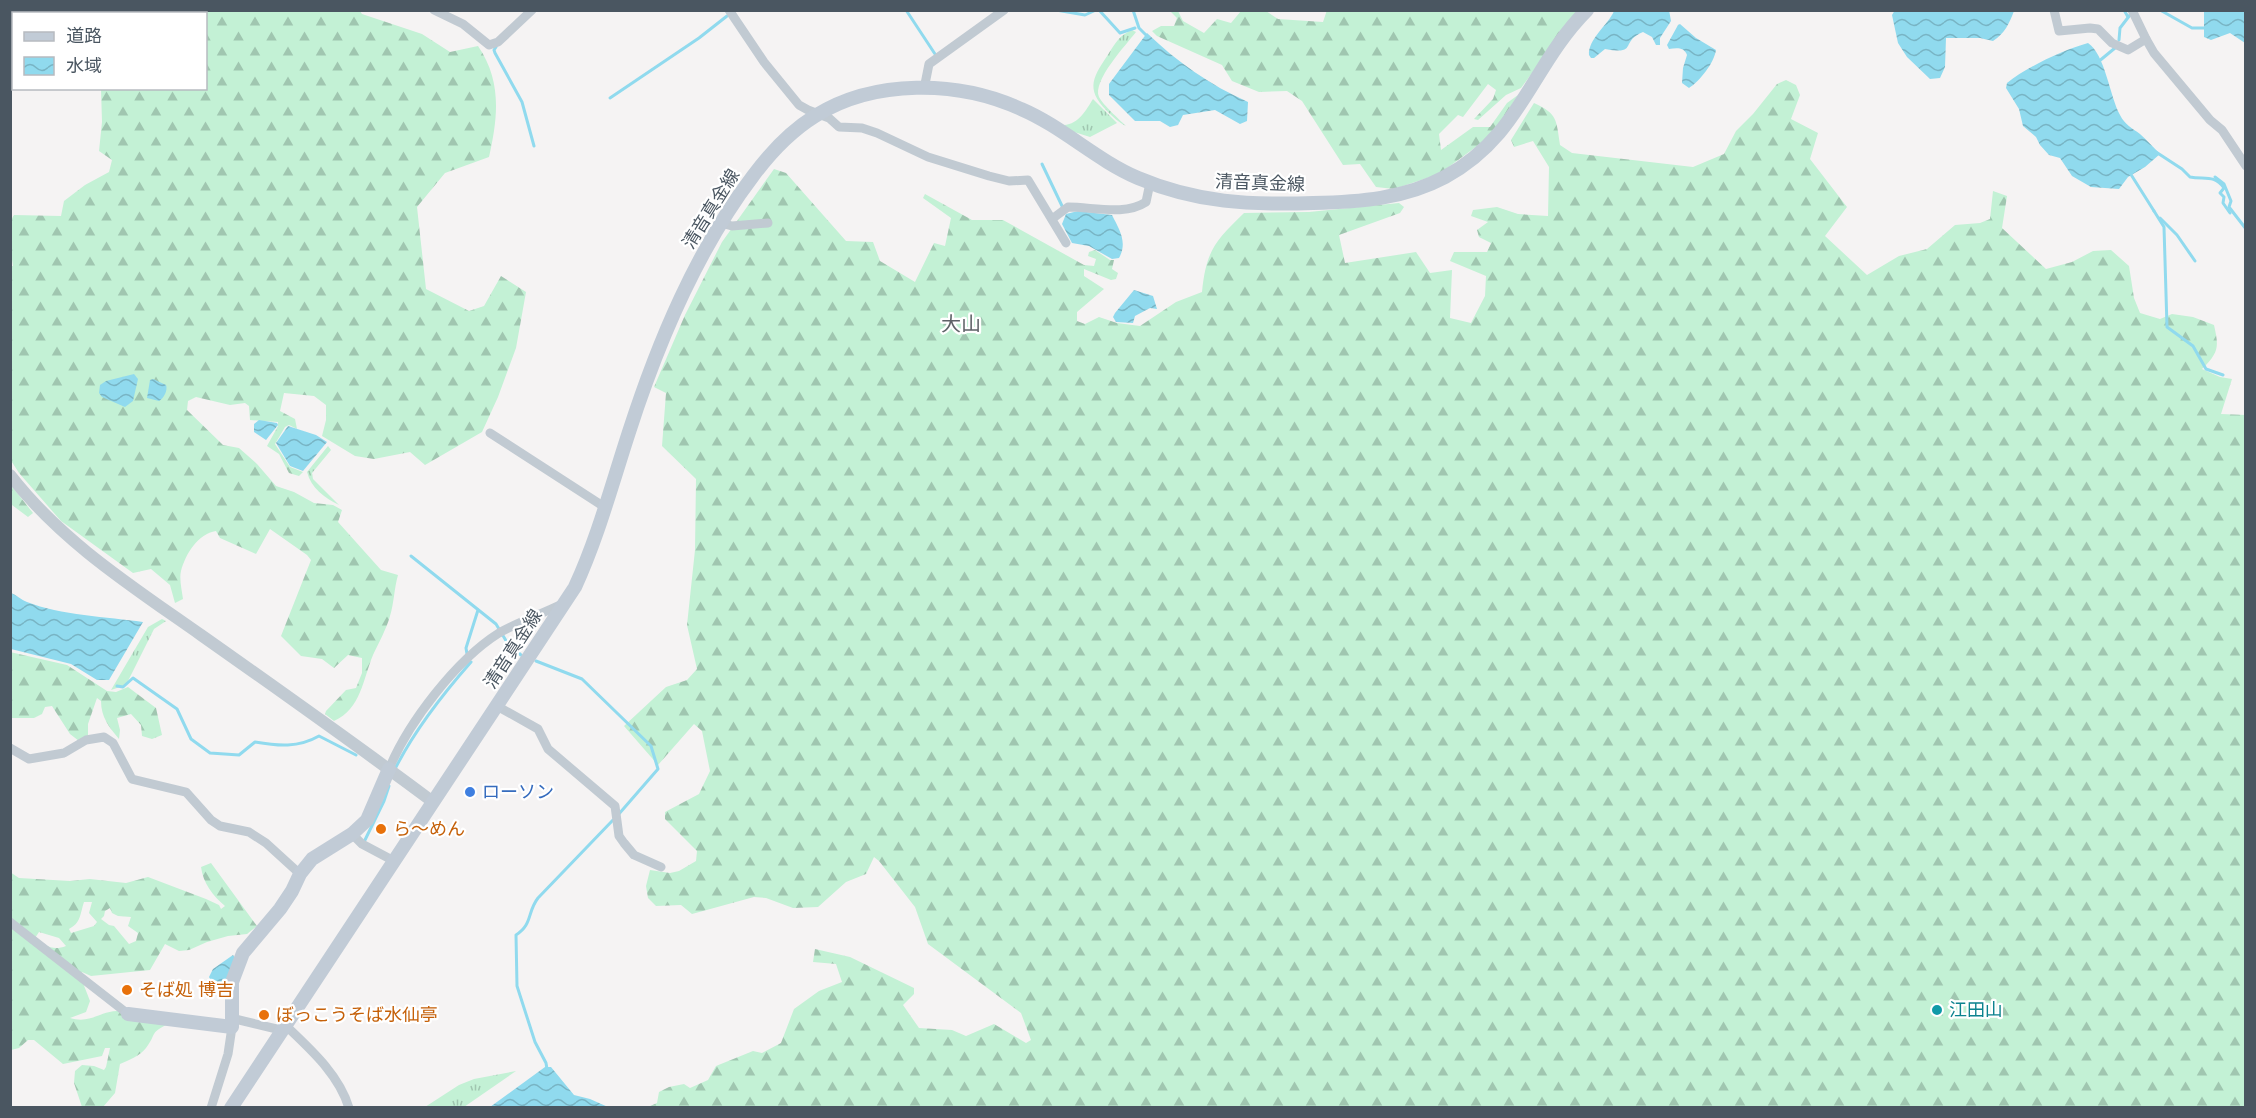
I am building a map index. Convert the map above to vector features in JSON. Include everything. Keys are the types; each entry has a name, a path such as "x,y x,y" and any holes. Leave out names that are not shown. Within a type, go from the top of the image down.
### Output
{"main road":[{"name":"清音真金線","path":"231,1107 565,602 586,561 606,508 630,429 652,368 707,245 764,162 793,132 818,114 866,94 924,89 955,90 985,96 1023,109 1111,165 1150,183 1204,199 1260,205 1375,199 1400,195 1431,184 1472,160 1502,132 1561,40 1587,10"},
{"path":"128,1014 231,1023 232,982 240,960 252,940 286,901 300,874 312,859 352,834 367,820 388,769"}],"street":[{"path":"434,10 463,24 489,45 498,42 532,10"},
{"path":"729,10 764,62 799,105 832,120 839,127 862,128 928,156 989,176 1009,181 1028,180 1066,243"},
{"path":"924,89 929,64 1004,10"},
{"path":"2054,10 2059,31 2098,29 2112,43 2128,50 2146,39"},
{"path":"2132,10 2154,53 2203,112 2222,130 2246,166"},
{"path":"1052,219 1063,209 1084,207 1120,210 1141,206 1146,202 1150,183"},
{"path":"721,223 732,226 768,223"},
{"path":"490,433 606,508"},
{"path":"10,475 38,509 70,540 433,802"},
{"path":"388,769 399,747 431,699 466,660 501,632 565,602"},
{"path":"497,706 538,729 548,749 615,806 619,836 634,855 661,867"},
{"path":"10,748 29,759 64,753 86,740 104,737 113,743 132,779 186,792 211,820 220,826 249,832 266,843 300,874"},
{"path":"352,834 362,844 394,861"},
{"path":"10,922 128,1014"},
{"path":"211,1107 228,1054 231,1023 283,1027 331,1073 345,1093 349,1107"}],"green space":[{"path":"1169,10 1178,11 1183,21 1204,33 1217,19 1231,23 1241,11 1266,11 1278,19 1323,22 1327,10 1577,11 1521,88 1506,95 1478,120 1474,119 1493,99 1496,90 1488,84 1463,117 1458,115 1439,134 1441,150 1473,127 1490,127 1507,103 1518,95 1502,120 1484,141 1439,174 1394,189 1376,187 1360,164 1343,165 1302,101 1287,91 1259,92 1232,81 1222,65 1157,36 1152,31 1161,26 1174,26 1177,18"},
{"path":"360,11 362,14 422,34 450,52 478,46 491,72 496,114 489,157 445,173 417,207 426,289 469,311 484,306 501,276 526,292 516,348 482,432 425,465 410,452 374,459 355,456 322,436 326,420 326,405 314,396 284,393 280,411 295,419 297,429 289,425 285,427 275,444 290,467 303,472 299,476 289,473 279,454 267,446 278,422 250,420 249,406 245,403 230,405 196,397 188,401 187,410 223,445 239,448 276,486 294,492 314,503 333,505 342,510 338,522 381,570 398,575 388,621 360,692 350,709 334,721 325,714 326,711 346,690 356,688 362,673 362,658 348,655 334,668 322,659 301,656 281,636 311,560 307,555 270,529 256,554 220,538 216,531 210,533 198,540 183,564 180,581 183,599 175,603 170,585 151,569 133,573 61,521 19,473 10,459 10,266 13,266 9,233 11,220 14,215 61,216 64,201 85,185 109,172 112,160 99,151 102,122 101,90 207,90 207,12 123,12"},
{"path":"1132,30 1136,32 1111,63 1098,90 1099,97 1107,108 1126,126 1100,103 1094,89 1094,82 1099,69 1116,42"},
{"path":"1786,80 1796,85 1800,95 1791,119 1818,133 1810,159 1847,207 1825,236 1867,275 1899,256 1927,249 1955,225 1980,223 1990,219 1993,191 2007,196 2002,228 2046,269 2072,262 2093,251 2111,250 2129,266 2134,298 2140,313 2160,319 2172,314 2193,317 2214,325 2217,339 2215,353 2202,369 2220,377 2232,379 2221,414 2246,415 2245,1107 648,1107 657,1103 659,1092 669,1087 684,1084 690,1088 708,1080 716,1066 753,1051 762,1053 781,1043 794,1009 819,991 842,982 836,964 813,962 815,949 850,957 914,988 914,994 903,1005 919,1028 952,1030 966,1036 994,1024 1026,1043 1031,1040 1021,1013 928,944 915,907 874,857 866,874 846,882 818,907 793,908 766,898 754,897 692,914 681,905 656,906 648,898 646,886 650,870 670,873 679,871 696,861 697,851 665,819 665,812 699,794 710,771 702,731 694,724 658,765 624,726 666,687 687,680 697,669 687,625 695,550 696,479 662,446 666,393 654,387 685,315 722,242 774,169 786,173 846,241 873,242 880,261 915,282 934,243 945,246 951,218 923,198 925,194 972,220 1003,220 1084,265 1094,266 1096,259 1088,256 1089,252 1095,250 1110,260 1114,260 1112,269 1118,273 1116,279 1111,280 1084,269 1084,276 1104,289 1077,312 1077,321 1085,324 1099,317 1117,323 1140,326 1176,302 1202,292 1209,256 1219,239 1244,213 1309,212 1399,203 1404,207 1400,213 1339,235 1345,263 1416,252 1430,273 1452,270 1450,318 1471,323 1485,296 1486,276 1450,261 1454,252 1487,252 1491,243 1479,237 1477,230 1488,222 1471,216 1473,210 1497,207 1518,214 1548,216 1549,167 1533,141 1514,147 1511,140 1534,103 1552,115 1555,119 1560,145 1572,153 1693,167 1724,154 1736,131 1777,84"},
{"path":"1093,99 1117,123 1090,137 1071,131 1064,125 1078,119"},
{"path":"328,446 331,450 312,473 313,479 339,505 319,492 307,472"},
{"path":"10,484 33,513 28,517 12,505 11,514"},
{"path":"162,619 166,621 154,629 126,685 111,690 148,627"},
{"path":"10,652 67,665 107,691 116,692 128,687 156,708 162,735 152,739 142,736 141,725 131,714 117,718 120,730 119,739 106,722 101,701 97,698 88,724 88,737 79,741 70,734 52,706 45,707 42,714 34,718 12,718"},
{"path":"211,863 257,926 247,934 228,936 189,950 179,951 165,944 150,970 91,976 82,972 83,983 90,1001 86,1012 70,1018 83,1020 110,1012 123,1011 170,1023 156,1032 141,1053 120,1064 115,1093 103,1107 82,1107 74,1083 75,1071 82,1065 104,1070 110,1048 105,1048 102,1056 63,1064 34,1040 28,1040 19,1048 11,1050 10,872 19,878 70,881 90,879 126,883 148,877 206,899 219,905 221,909 225,906 209,889 201,867","holes":["84,902 92,902 89,913 97,922 94,926 71,933 69,929 78,921","110,908 112,913 118,916 131,917 128,926 138,933 136,941 129,944 114,926 101,919 105,911","39,932 59,938 66,946 49,947 35,938"]},
{"path":"516,1071 464,1107 425,1107 459,1085 474,1079"}],"water":[{"path":"1669,10 1671,21 1660,38 1660,45 1656,45 1652,37 1643,32 1632,40 1626,49 1605,49 1594,58 1589,55 1592,43 1614,11"},
{"path":"1895,10 2014,11 2006,28 1993,41 1980,38 1946,38 1945,67 1940,78 1930,79 1907,57 1898,43 1892,15"},
{"path":"2204,11 2245,11 2245,43 2230,33 2211,40 2204,37"},
{"path":"1680,24 1696,38 1716,50 1706,71 1689,88 1682,83 1686,52 1680,49 1669,49 1667,45"},
{"path":"1147,33 1194,72 1248,102 1247,121 1240,124 1215,110 1183,115 1178,125 1170,127 1160,121 1135,121 1109,95 1109,84"},
{"path":"2088,43 2099,56 2122,118 2160,154 2145,167 2128,177 2119,189 2091,187 2072,176 2060,158 2049,155 2036,137 2023,126 2019,109 2006,88 2007,83 2035,65"},
{"path":"1078,211 1112,215 1123,241 1119,258 1112,259 1089,246 1072,243 1062,224 1066,214"},
{"path":"1134,290 1153,296 1157,309 1150,308 1135,316 1133,323 1116,322 1113,317 1115,313"},
{"path":"134,374 138,379 133,401 125,407 102,397 99,393 100,385 106,381"},
{"path":"153,379 166,385 165,394 159,401 147,398 150,380"},
{"path":"259,420 278,425 266,440 254,432 254,424"},
{"path":"288,426 316,435 327,442 303,471 290,466 276,443"},
{"path":"11,593 27,602 54,610 143,622 109,680 97,680 71,664 11,649"},
{"path":"233,955 235,958 227,985 212,983 209,977 213,969"},
{"path":"545,1067 551,1067 574,1095 608,1107 490,1107"}],"waterway":[{"path":"906,10 935,54"},
{"path":"1056,10 1085,15 1096,10"},
{"path":"1099,10 1120,33 1135,28"},
{"path":"1133,10 1139,28 1147,36"},
{"path":"2124,10 2128,17"},
{"path":"2160,10 2192,28 2206,28"},
{"path":"2119,40 2120,28 2130,15"},
{"path":"610,98 699,38 727,16"},
{"path":"496,47 495,53 522,102 534,146"},
{"path":"2098,62 2115,48"},
{"path":"2156,152 2190,177 2213,179 2220,184 2224,188 2220,193 2224,197 2223,203 2230,213"},
{"path":"1042,164 1063,208"},
{"path":"2130,173 2154,211"},
{"path":"2215,177 2224,184 2231,201 2229,207 2246,229"},
{"path":"2154,211 2164,227 2167,327 2193,346 2206,369 2223,375"},
{"path":"2160,218 2177,235 2195,261"},
{"path":"411,556 496,624 508,644 521,655"},
{"path":"467,654 466,648 478,610"},
{"path":"536,661 582,679 651,746 658,769 618,815"},
{"path":"396,767 430,712 471,662"},
{"path":"117,686 123,687 133,678 177,709 191,739 210,753 239,755 255,742 288,745 303,743 319,736 356,755"},
{"path":"364,842 389,786"},
{"path":"547,1069 535,1042 517,986 516,935 528,922 538,898 613,820"}],"place":[{"name":"ローソン","path":"470,792"},
{"name":"ら～めん","path":"381,829"},
{"name":"そば処 博吉","path":"127,990"},
{"name":"江田山","path":"1937,1010"},
{"name":"ぼっこうそば水仙亭","path":"264,1015"}],"district":[{"name":"大山","path":"961,324"}]}
